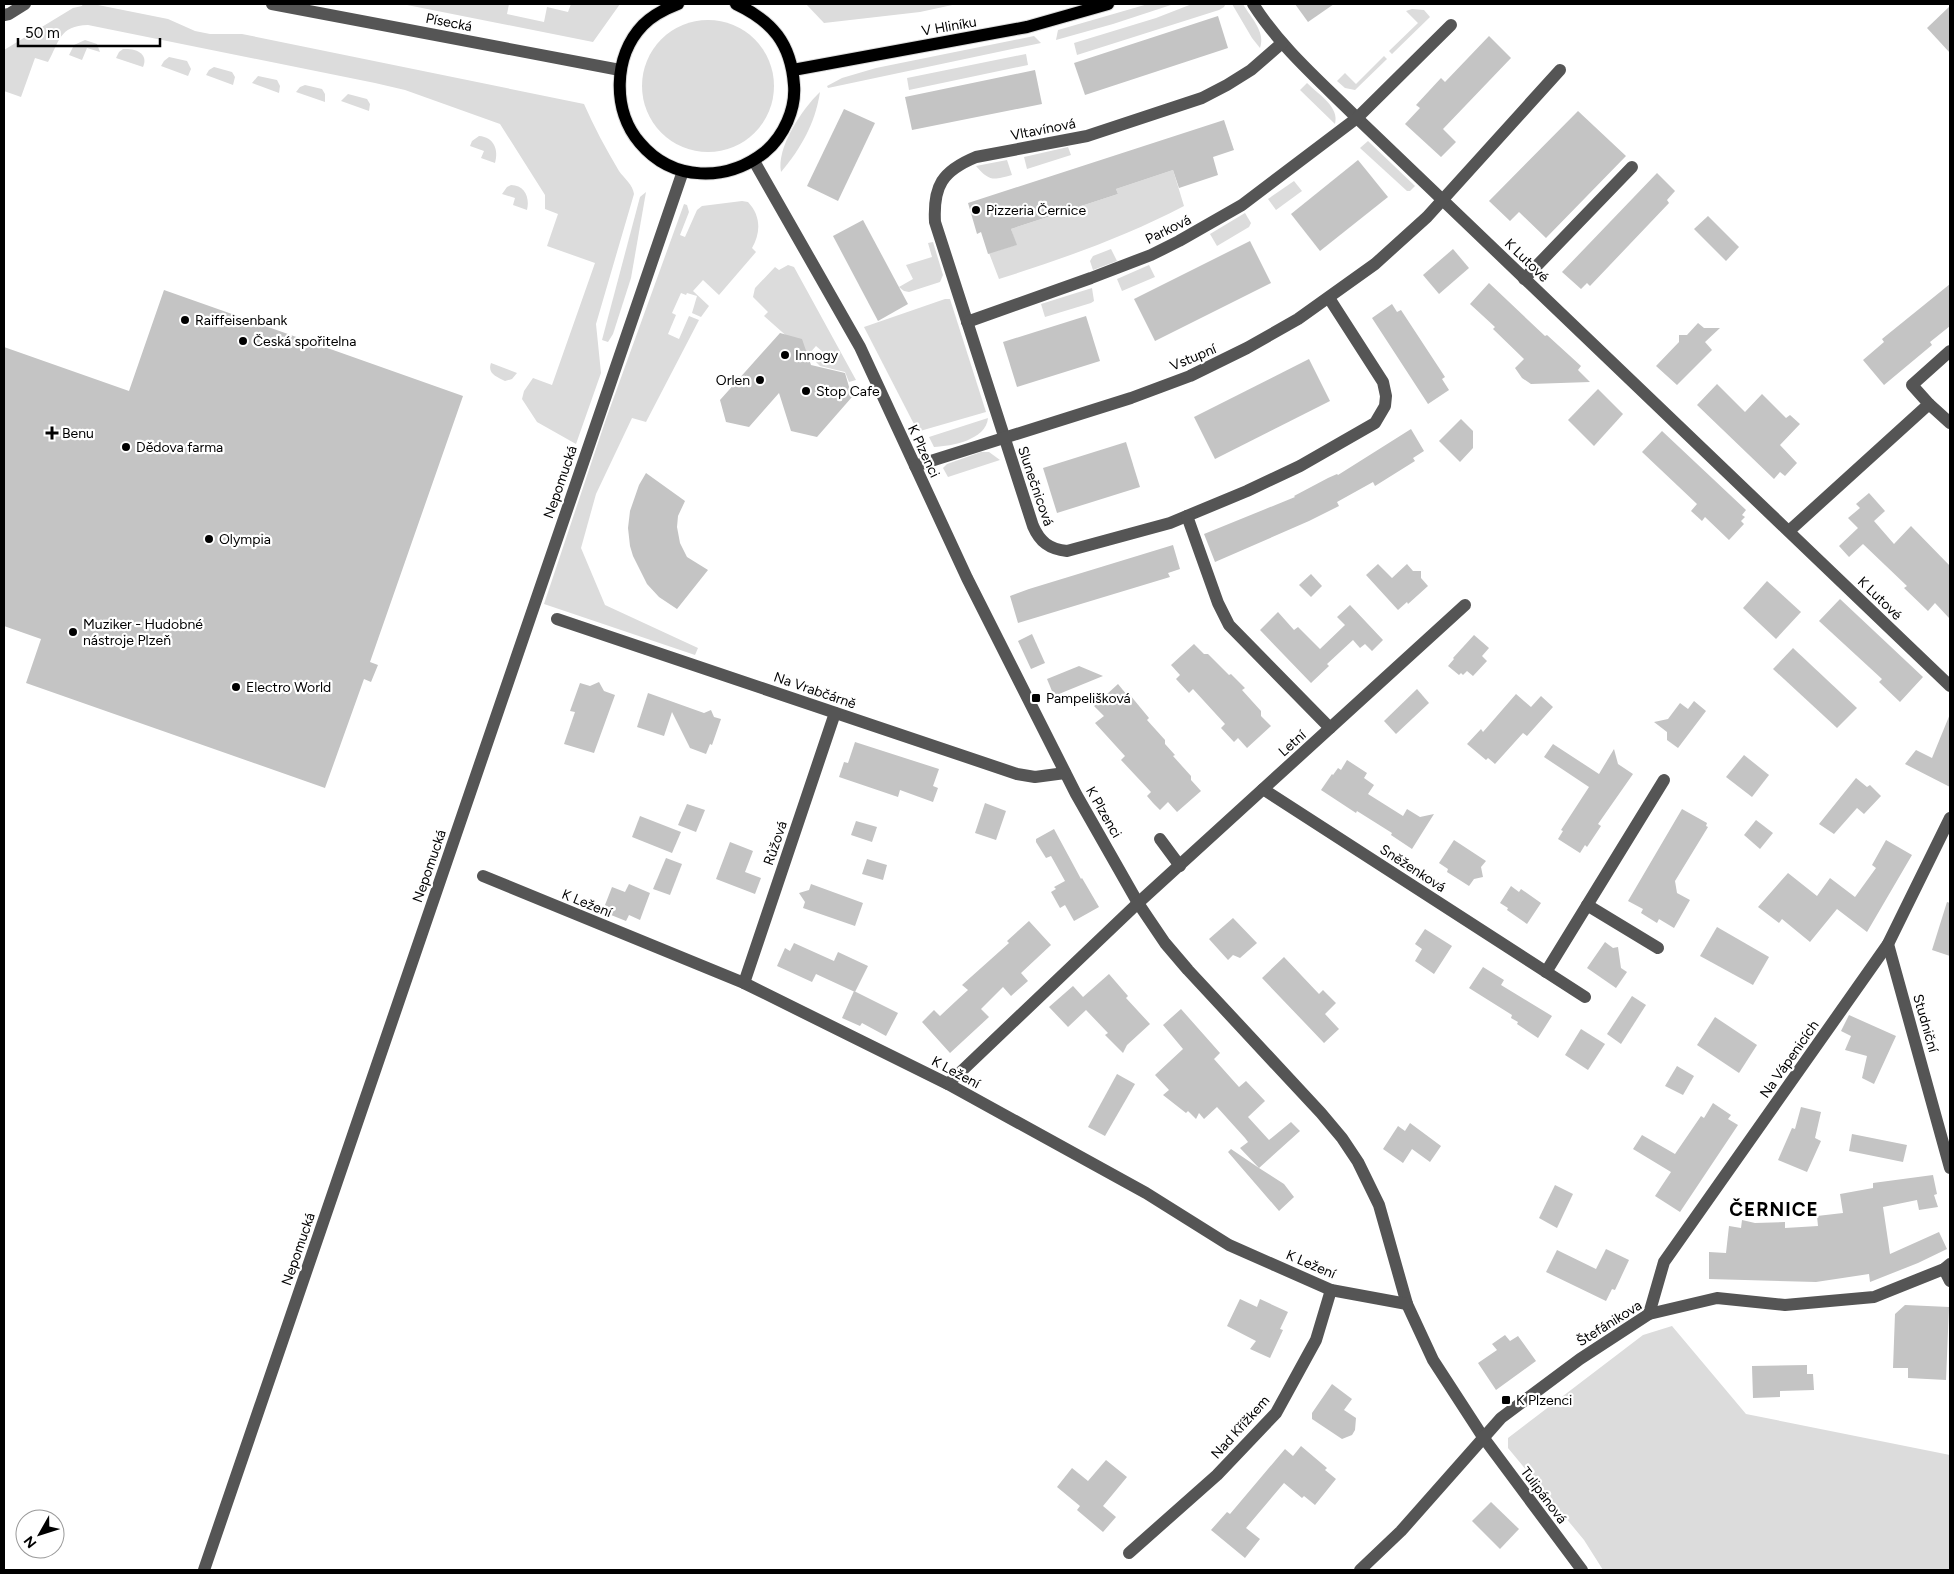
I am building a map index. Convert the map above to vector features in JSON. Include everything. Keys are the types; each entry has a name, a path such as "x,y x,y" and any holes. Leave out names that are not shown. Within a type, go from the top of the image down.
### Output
{"main road":[{"path":"678,4 660,7 628,46 620,70 619,96 626,121 639,143 659,160 683,171 707,174 732,171 754,161 783,131 791,112 794,91 793,70 786,48 773,29 756,13 736,4"},
{"name":"V Hliníku","path":"793,70 1027,27 1108,4"}],"street":[{"path":"4,15 25,4"},
{"name":"Písecká","path":"272,4 620,70"},
{"name":"K Lutové","path":"1253,4 1282,43 1357,118 1950,686"},
{"name":"Parková","path":"967,322 1091,278 1179,241 1242,205 1357,118 1451,25"},
{"name":"Vltavínová","path":"967,322 935,222 934,203 942,182 949,172 962,163 976,157 1087,136 1202,98 1252,70 1282,43"},
{"name":"Vstupní","path":"915,466 1131,398 1198,373 1247,348 1329,298 1375,264 1428,216 1560,70"},
{"name":"K Plzenci","path":"754,161 860,347 967,578 1065,773 1138,903 1165,942 1321,1113 1342,1138 1358,1162 1379,1205 1407,1304 1433,1360 1483,1437"},
{"path":"1524,279 1632,167"},
{"name":"Nepomucká","path":"204,1570 683,171"},
{"name":"Slunečnicová","path":"967,322 1038,538 1046,546 1067,552 1170,523 1187,516 1300,466 1376,423 1385,406 1386,396 1383,382 1329,298"},
{"path":"1950,351 1912,385 1950,423"},
{"path":"1789,531 1929,404"},
{"path":"1187,516 1218,603 1229,625 1330,728"},
{"name":"Letní","path":"1138,903 1465,605"},
{"name":"Na Vrabčárně","path":"557,619 1017,774 1035,777 1065,773"},
{"name":"Růžová","path":"744,984 835,713"},
{"path":"1546,972 1664,780"},
{"name":"Sněženková","path":"1264,789 1585,997"},
{"name":"Na Vápenicích","path":"1650,1314 1664,1262 1888,944 1950,818"},
{"path":"1160,839 1180,866"},
{"name":"K Ležení","path":"482,876 744,984 948,1084 1146,1193 1229,1245 1330,1290 1407,1304"},
{"path":"948,1084 1138,903"},
{"path":"1587,905 1658,948"},
{"name":"Studniční","path":"1888,944 1950,1168"},
{"path":"1947,1266 1950,1281"},
{"name":"Štefánikova","path":"1360,1570 1400,1531 1501,1418 1580,1359 1650,1314 1717,1298 1785,1305 1874,1297 1947,1266"},
{"name":"Nad Křížkem","path":"1129,1553 1217,1475 1276,1413 1316,1340 1330,1290"},
{"name":"Tulipánová","path":"1483,1437 1582,1570"}],"shaded area":[{"path":"83,4 93,4 168,19 195,31 210,34 242,34 584,104 609,154 634,194 596,324 601,373 576,444 537,422 522,399 524,391 533,378 552,385 595,263 547,246 558,214 545,209 545,195 500,124 405,90 88,25 71,28 66,32 58,41 48,62 35,58 21,97 4,91 4,50 73,8"},
{"path":"402,4 509,4 507,14 544,22 547,7 568,12 571,4 620,4 593,42"},
{"path":"806,4 957,4 920,12 824,23"},
{"path":"1148,4 1174,4 1056,40 1058,30"},
{"path":"1192,4 1225,5 1219,10 1077,55 1074,43 1156,18"},
{"path":"1232,4 1243,4 1261,36 1260,48 1252,38"},
{"path":"1412,9 1424,10 1430,17 1392,54 1389,51 1418,23 1406,11"},
{"path":"708,20 721,21 733,25 755,39 769,61 773,73 773,99 769,111 755,133 733,147 721,151 708,152 695,151 683,147 661,133 647,111 643,99 642,86 643,73 647,61 661,39 683,25 695,21"},
{"path":"1034,36 1041,43 828,88 827,86 842,78 876,68"},
{"path":"85,40 97,44 100,52 87,48 82,60 69,55 74,45"},
{"path":"123,49 132,49 140,52 144,58 143,67 116,58"},
{"path":"1026,54 1028,65 909,90 907,78"},
{"path":"1384,56 1387,59 1355,90 1345,88 1337,81 1345,73 1356,84"},
{"path":"169,57 187,61 191,69 188,76 161,66"},
{"path":"214,67 232,72 235,77 233,85 206,75"},
{"path":"258,76 277,80 280,86 279,93 252,83"},
{"path":"1307,83 1331,106 1336,118 1335,124 1300,90"},
{"path":"305,85 322,89 325,94 325,102 296,92"},
{"path":"820,92 811,125 795,154 781,172 782,152 786,141 798,118"},
{"path":"348,94 367,99 370,104 369,111 341,101"},
{"path":"479,136 488,139 494,145 496,149 495,163 481,158 484,151 470,146 472,141"},
{"path":"1368,141 1415,186 1410,191 1407,191 1360,148"},
{"path":"1068,147 1071,155 1027,169 1024,157"},
{"path":"1007,160 1012,175 996,179 985,175 976,166"},
{"path":"1173,170 1184,206 1139,228 1093,247 999,279 989,253 1016,245 1011,229 1118,194 1116,189"},
{"path":"1294,181 1302,191 1276,210 1268,199"},
{"path":"511,185 520,187 525,193 528,201 527,210 513,205 515,198 502,194"},
{"path":"646,192 631,278 613,334 608,342 602,340 640,197"},
{"path":"742,201 748,202 757,218 757,236 752,248 756,252 719,295 703,280 693,291 709,306 701,317 692,313 697,296 681,293 672,313 676,315 668,334 679,339 689,316 699,320 646,422 632,418 596,494 581,548 605,605 698,648 695,655 544,604 606,419 684,204 687,205 689,212 680,235 685,237 697,210 702,206"},
{"path":"1245,213 1251,223 1249,227 1217,246 1210,234"},
{"path":"933,242 943,275 940,282 909,292 904,291 899,287 913,279 906,265 932,257 928,243"},
{"path":"1111,249 1117,261 1093,270 1090,261 1093,256"},
{"path":"788,265 794,267 856,380 849,382 845,372 820,366 816,362 824,353 816,346 808,355 764,316 768,312 753,297 755,288 775,267 779,270"},
{"path":"1149,265 1155,277 1122,291 1117,279"},
{"path":"1092,288 1094,301 1091,303 1045,317 1041,304"},
{"path":"945,299 950,299 986,412 920,431 917,430 864,327"},
{"path":"491,363 517,373 512,379 505,381 490,370"},
{"path":"988,418 986,426 975,437 958,443 934,447 929,437"},
{"path":"981,452 989,452 1000,460 948,477 943,468 947,464"},
{"path":"1672,1326 1746,1414 1950,1455 1950,1570 1603,1570 1584,1540 1508,1448 1508,1438 1643,1335"}],"building":[{"path":"1295,4 1334,4 1308,22"},
{"path":"1950,6 1950,53 1927,28"},
{"path":"1218,16 1228,48 1085,95 1074,63"},
{"path":"1489,36 1511,58 1443,129 1456,142 1441,157 1405,124 1420,108 1416,105 1441,78 1445,82"},
{"path":"1035,70 1042,104 912,130 905,97"},
{"path":"844,109 875,123 838,201 807,186"},
{"path":"1578,111 1626,156 1546,238 1519,212 1510,221 1489,201"},
{"path":"1224,120 1234,150 1213,157 1218,175 1179,188 1173,170 1116,189 1118,194 1011,229 1017,245 988,254 981,232 977,234 968,203"},
{"path":"1358,160 1388,197 1320,251 1291,214"},
{"path":"1657,173 1675,191 1667,200 1669,203 1590,286 1587,283 1581,289 1562,272"},
{"path":"1708,216 1739,247 1726,261 1694,229"},
{"path":"863,220 908,304 878,321 833,236"},
{"path":"1250,241 1271,283 1155,341 1134,299"},
{"path":"1453,249 1469,268 1439,294 1423,275"},
{"path":"1489,283 1545,336 1547,335 1581,366 1578,370 1590,382 1531,384 1522,378 1515,368 1524,359 1493,329 1495,327 1470,304"},
{"path":"1950,284 1950,326 1930,342 1932,345 1884,385 1863,360 1884,342 1882,339"},
{"name":"Olympia","path":"164,290 463,396 370,662 378,665 371,682 364,679 325,788 26,683 41,639 4,626 4,347 129,391"},
{"path":"1392,304 1397,312 1401,310 1445,377 1442,379 1449,390 1428,404 1372,318"},
{"path":"1086,316 1100,361 1017,387 1003,342"},
{"path":"1698,323 1704,328 1720,328 1705,342 1712,350 1677,385 1656,366 1679,342 1679,335 1687,335"},
{"path":"780,333 802,339 811,365 845,373 852,397 817,437 791,431 779,393 749,427 726,422 720,400"},
{"path":"1309,359 1330,401 1215,459 1194,417"},
{"path":"1717,384 1745,412 1762,394 1786,418 1790,415 1800,424 1780,445 1797,463 1785,476 1780,472 1774,479 1697,405"},
{"path":"1598,389 1623,414 1594,446 1568,420"},
{"path":"1461,419 1473,431 1473,448 1460,462 1439,441"},
{"path":"1411,429 1424,451 1413,458 1415,461 1375,486 1373,482 1337,502 1339,506 1215,562 1204,534 1295,497 1328,478 1338,475"},
{"path":"1662,431 1746,510 1742,515 1745,517 1741,521 1744,524 1729,540 1705,517 1702,521 1691,511 1697,504 1642,452"},
{"path":"1126,442 1140,487 1057,513 1043,468"},
{"path":"646,473 685,501 678,516 677,527 680,543 687,557 708,570 677,609 659,597 647,584 630,546 628,528 630,511 639,485"},
{"path":"1869,493 1885,511 1874,521 1894,544 1911,526 1950,566 1950,619 1935,603 1928,611 1904,588 1907,586 1863,544 1849,557 1839,546 1858,528 1848,518 1860,508 1856,504"},
{"path":"1173,545 1180,569 1168,573 1170,577 1018,623 1010,596"},
{"path":"1378,564 1392,578 1407,564 1413,571 1421,571 1421,578 1428,586 1408,604 1407,602 1398,610 1366,575"},
{"path":"1311,574 1322,586 1311,597 1299,585"},
{"path":"1767,581 1801,612 1776,639 1743,608"},
{"path":"1840,599 1923,677 1900,702 1879,682 1882,679 1819,621"},
{"path":"1350,605 1383,640 1372,651 1365,644 1360,648 1353,640 1327,664 1329,666 1311,683 1260,630 1278,612 1294,630 1298,627 1320,649 1345,625 1337,617"},
{"path":"1032,634 1045,663 1031,669 1018,641"},
{"path":"1474,635 1489,648 1482,656 1487,661 1473,676 1467,671 1463,675 1461,673 1459,675 1448,666"},
{"path":"1194,644 1204,654 1208,654 1245,688 1242,690 1261,711 1261,716 1271,726 1247,748 1238,738 1234,742 1221,728 1225,724 1193,689 1189,693 1176,679 1180,675 1171,665"},
{"path":"1793,648 1857,708 1837,728 1773,669"},
{"path":"1079,666 1103,676 1054,696 1047,679"},
{"path":"599,682 604,691 615,695 594,753 564,744 575,712 570,711 580,683 590,686"},
{"path":"1118,684 1149,718 1147,720 1165,740 1165,744 1175,755 1173,756 1191,776 1191,780 1201,791 1177,812 1168,802 1160,810 1153,803 1147,796 1151,792 1121,760 1125,756 1095,723 1104,716 1094,706"},
{"path":"1417,689 1429,703 1396,734 1384,721"},
{"path":"648,693 704,713 711,710 714,717 721,719 712,745 710,744 706,754 690,748 672,712 664,736 637,727"},
{"path":"1516,694 1531,707 1541,696 1553,707 1527,736 1523,733 1495,764 1488,758 1486,760 1467,744 1481,729 1483,732"},
{"path":"1694,701 1706,711 1678,748 1667,740 1667,732 1654,722 1668,719 1680,703 1688,709"},
{"path":"1950,714 1950,787 1905,764 1916,750 1932,758"},
{"path":"855,742 939,769 933,786 938,788 933,802 900,790 898,797 839,777 844,762 848,763"},
{"path":"1553,744 1599,774 1614,749 1618,764 1633,774 1598,824 1601,826 1587,847 1585,845 1580,853 1558,839 1563,831 1561,830 1589,787 1544,757"},
{"path":"1744,755 1769,775 1752,797 1726,777"},
{"path":"1347,760 1367,773 1364,778 1374,785 1368,794 1403,816 1407,809 1420,817 1434,814 1412,849 1391,835 1392,833 1357,811 1356,813 1321,790 1332,774 1338,768 1341,770"},
{"path":"1856,778 1867,787 1870,785 1881,796 1864,814 1857,808 1834,834 1819,824"},
{"path":"985,803 1006,811 996,840 975,833"},
{"path":"687,804 705,810 696,832 678,825"},
{"path":"1682,809 1707,823 1706,826 1708,827 1675,881 1677,893 1690,900 1674,928 1659,919 1657,923 1641,913 1643,909 1628,901"},
{"path":"640,816 681,832 672,853 632,837"},
{"path":"1756,820 1773,833 1760,849 1744,835"},
{"path":"856,821 877,827 872,842 851,835"},
{"path":"1054,829 1081,879 1099,907 1074,921 1065,905 1060,908 1051,892 1056,889 1054,887 1065,881 1051,856 1046,858 1036,842 1036,839"},
{"path":"1454,840 1486,861 1481,867 1483,877 1474,879 1469,886 1447,872 1448,869 1439,863"},
{"path":"1886,840 1912,855 1867,932 1837,909 1810,942 1782,919 1779,923 1758,907 1788,873 1817,896 1830,878 1855,897 1876,868 1872,865"},
{"path":"730,842 753,851 745,872 761,878 755,894 716,879"},
{"path":"666,858 682,864 670,895 653,889"},
{"path":"867,859 887,865 883,880 862,874"},
{"path":"629,884 650,893 640,920 629,915 626,921 611,915 613,909 605,905 612,887 625,892"},
{"path":"811,884 863,903 855,926 803,908 805,902 799,893 809,890"},
{"path":"1511,886 1519,892 1521,889 1541,903 1527,924 1500,903"},
{"path":"1947,902 1950,903 1950,956 1932,950"},
{"path":"1233,918 1257,943 1240,958 1233,955 1228,960 1209,939"},
{"path":"1029,921 1051,945 1021,973 1028,981 1011,996 1003,987 981,1009 989,1017 950,1053 922,1022 934,1010 940,1016 968,990 962,985 1009,943 1007,941"},
{"path":"1717,927 1769,957 1753,985 1700,956"},
{"path":"1425,929 1452,946 1434,974 1415,961 1422,949 1415,944"},
{"path":"1605,942 1613,948 1618,947 1621,968 1627,972 1616,988 1587,968"},
{"path":"794,943 834,961 838,952 868,966 855,992 816,974 812,982 777,966 785,948 790,951"},
{"path":"1284,957 1319,994 1323,990 1336,1003 1325,1014 1339,1029 1324,1043 1262,978"},
{"path":"1483,967 1504,980 1501,985 1552,1016 1538,1038 1517,1024 1518,1022 1511,1018 1512,1015 1469,988"},
{"path":"1109,974 1128,996 1126,998 1150,1024 1127,1045 1123,1053 1105,1035 1108,1033 1086,1010 1068,1027 1049,1007 1073,986 1083,997"},
{"path":"854,991 898,1013 886,1036 862,1023 860,1026 842,1018"},
{"path":"1632,996 1646,1005 1621,1044 1607,1034"},
{"path":"1181,1009 1220,1053 1214,1059 1239,1087 1246,1081 1265,1101 1248,1117 1269,1140 1291,1122 1300,1131 1259,1168 1240,1148 1248,1142 1217,1107 1204,1119 1199,1113 1196,1119 1188,1111 1186,1113 1163,1095 1169,1090 1155,1075 1183,1049 1163,1025"},
{"path":"1849,1015 1896,1036 1874,1084 1862,1078 1867,1056 1845,1050 1851,1036 1841,1031"},
{"path":"1715,1017 1757,1045 1739,1073 1697,1045"},
{"path":"1581,1029 1605,1044 1588,1070 1565,1055"},
{"path":"1677,1066 1694,1076 1683,1095 1665,1086"},
{"path":"1117,1074 1135,1084 1105,1136 1088,1127"},
{"path":"1713,1103 1731,1115 1728,1119 1738,1125 1680,1212 1655,1196 1671,1172 1633,1149 1642,1135 1675,1154 1701,1116 1704,1118"},
{"path":"1801,1107 1821,1112 1815,1138 1821,1141 1807,1172 1778,1160 1792,1128 1795,1129"},
{"path":"1410,1123 1441,1146 1430,1162 1412,1149 1403,1163 1383,1149 1398,1126 1405,1131"},
{"path":"1852,1134 1907,1145 1903,1162 1849,1151"},
{"path":"1231,1149 1284,1184 1294,1197 1279,1211 1228,1152"},
{"path":"1933,1175 1937,1194 1934,1195 1938,1207 1919,1210 1917,1200 1883,1207 1890,1254 1939,1232 1947,1249 1918,1263 1870,1282 1869,1274 1816,1282 1709,1279 1709,1252 1726,1253 1729,1226 1741,1228 1742,1220 1755,1223 1785,1222 1785,1228 1818,1226 1817,1216 1843,1213 1840,1194 1873,1188 1873,1183"},
{"path":"1555,1185 1573,1194 1557,1228 1539,1218"},
{"path":"1606,1249 1629,1260 1615,1290 1612,1289 1606,1301 1546,1272 1557,1250 1596,1269"},
{"path":"1240,1299 1257,1307 1260,1299 1288,1312 1280,1329 1283,1330 1270,1358 1250,1349 1256,1341 1227,1326"},
{"path":"1905,1305 1949,1307 1946,1380 1908,1378 1908,1368 1893,1368 1895,1314"},
{"path":"1505,1335 1510,1341 1518,1336 1536,1361 1496,1390 1478,1363 1497,1350 1492,1344"},
{"path":"1807,1365 1807,1374 1813,1374 1814,1390 1780,1391 1780,1397 1753,1398 1752,1366"},
{"path":"1332,1384 1352,1399 1344,1410 1356,1418 1355,1430 1352,1435 1342,1439 1312,1419 1312,1413"},
{"path":"1301,1446 1327,1468 1325,1470 1336,1479 1315,1505 1304,1496 1302,1498 1284,1483 1246,1528 1260,1539 1245,1558 1211,1530 1227,1512 1230,1514 1285,1449 1293,1456"},
{"path":"1106,1460 1127,1477 1103,1506 1116,1517 1103,1532 1077,1510 1080,1506 1057,1487 1072,1468 1088,1481"},
{"path":"1491,1502 1519,1529 1500,1549 1472,1521"}],"place":[{"name":"Pizzeria Černice","path":"976,210"},
{"name":"Raiffeisenbank","path":"185,320"},
{"name":"Česká spořitelna","path":"243,341"},
{"name":"Innogy","path":"785,355"},
{"name":"Orlen","path":"760,380"},
{"name":"Stop Cafe","path":"806,391"},
{"name":"Benu","path":"52,433"},
{"name":"Dědova farma","path":"126,447"},
{"name":"Olympia","path":"209,539"},
{"name":"Muziker - Hudobné nástroje Plzeň","path":"73,632"},
{"name":"Electro World","path":"236,687"},
{"name":"Pampelišková","path":"1036,698"},
{"name":"K Plzenci","path":"1506,1400"}],"district":[{"name":"ČERNICE","path":"1774,1209"}]}
